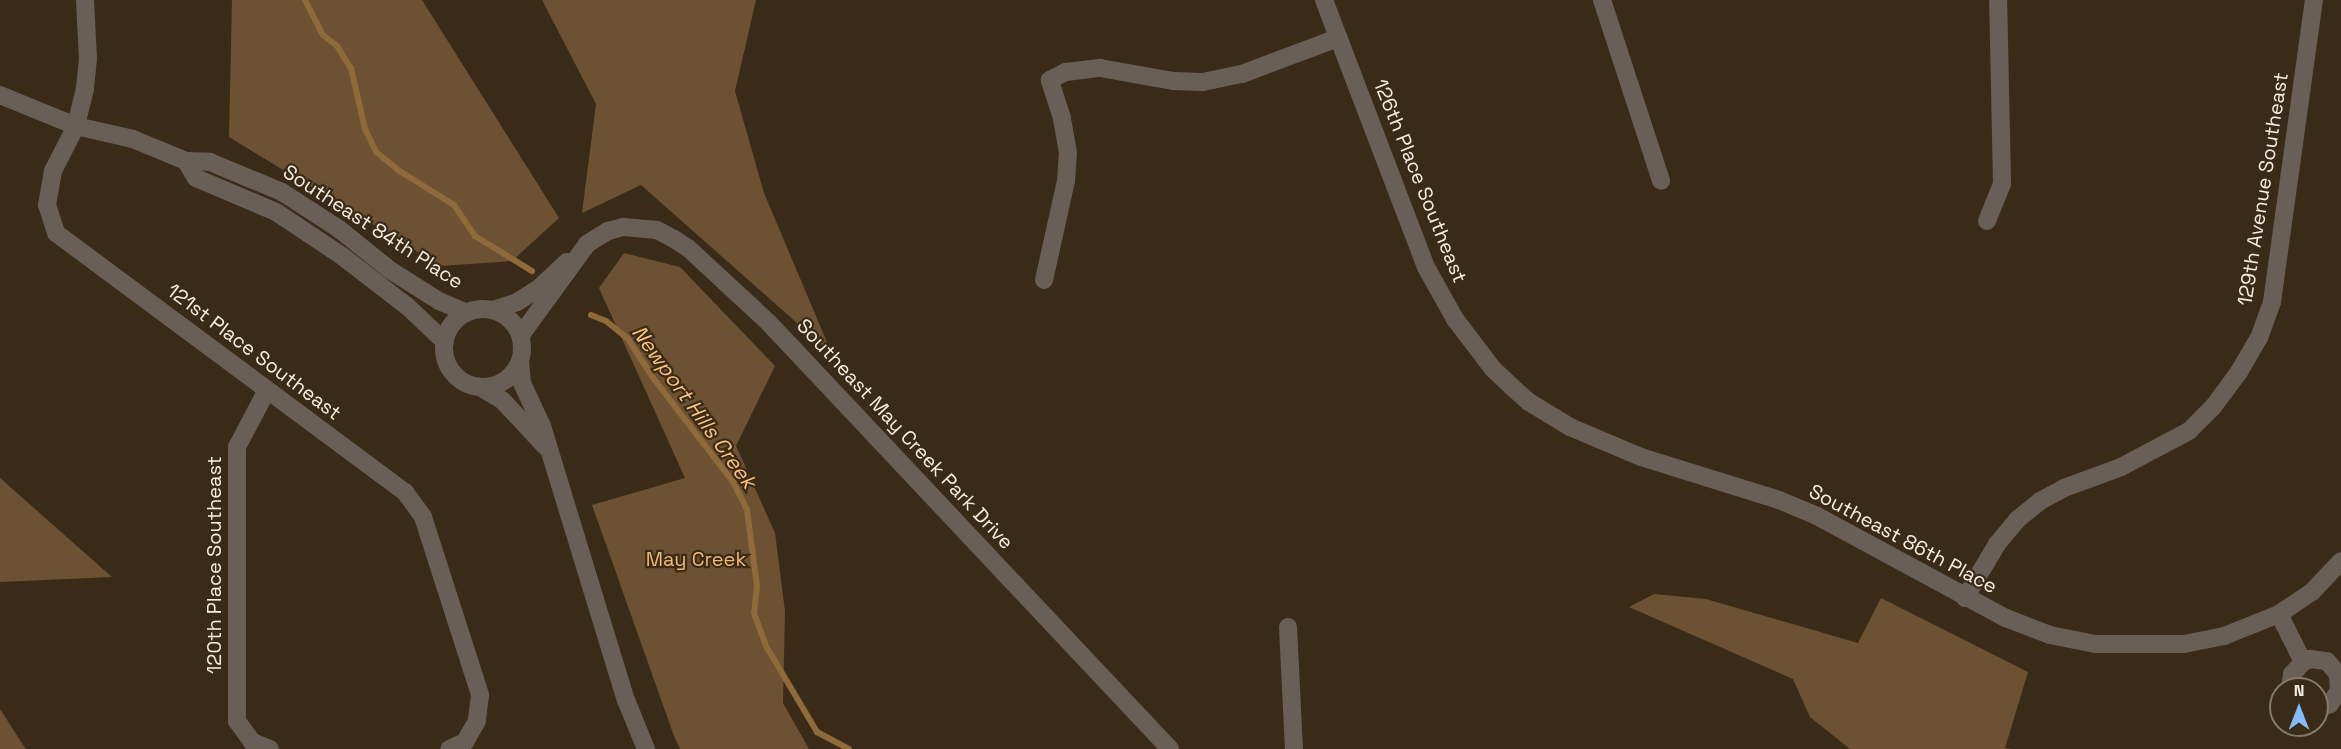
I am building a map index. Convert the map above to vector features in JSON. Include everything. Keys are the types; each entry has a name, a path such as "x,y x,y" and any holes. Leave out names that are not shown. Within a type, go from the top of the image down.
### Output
{"street":[{"name":"121st Place Southeast","path":"85,0 88,59 85,89 76,126 53,171 47,205 56,233 405,492 423,517 480,694 477,721 457,745"},
{"name":"126th Place Southeast","path":"1324,0 1426,267 1455,319 1492,369"},
{"path":"1602,0 1661,181"},
{"path":"1986,221 2002,184 1998,0"},
{"name":"129th Avenue Southeast","path":"1965,598 1997,543 2018,519 2040,501 2064,488 2121,467 2189,431 2214,407 2239,372 2259,338 2272,302 2314,0"},
{"path":"1044,280 1066,181 1068,153 1062,118 1050,80 1066,72 1100,68 1174,81 1203,82 1242,74 1338,38"},
{"name":"Southeast 84th Place","path":"0,95 76,126 133,139 186,161 210,162 282,192 339,229 390,270 439,301 467,313"},
{"name":"Southeast 84th Place","path":"186,161 196,178 276,212 342,256 407,306 445,342"},
{"name":"Southeast May Creek Park Drive","path":"493,310 517,302 576,256 587,244 608,231 623,227 657,230 688,248 769,323 1170,749"},
{"name":"Southeast May Creek Park Drive","path":"521,335 563,280 576,256"},
{"path":"549,449 502,400 457,377 449,367 445,355 445,342 456,320 480,309 493,310 514,324 521,335 522,383 542,426 626,700 646,749"},
{"path":"480,387 504,381 514,373 520,361"},
{"name":"Southeast 86th Place","path":"1492,369 1529,402 1570,427 1641,458 1779,500 1817,516 1965,598 2050,635 2095,644 2184,644 2224,636 2279,614 2312,592 2341,561"},
{"name":"120th Place Southeast","path":"267,390 237,447 237,721 252,742 270,749"},
{"path":"2279,614 2302,662"},
{"path":"1288,627 1294,749"},
{"path":"2292,677 2302,662 2310,659 2327,661 2338,674 2340,682 2336,698 2329,704"}],"green space":[{"path":"232,0 422,0 559,218 512,261 441,266 229,137"},
{"path":"542,0 756,0 735,91 764,193 832,354 641,185 582,213 596,104"},
{"name":"May Creek","path":"624,253 680,267 775,366 736,446 775,533 785,611 783,703 809,749 680,749 674,736 592,505 685,478 599,288"},
{"path":"0,478 112,577 0,582"},
{"path":"1654,594 1706,599 1858,643 1881,598 2028,672 2005,748 2012,749 1850,749 1810,717 1793,679 1629,607"},
{"path":"0,709 25,748 26,749 0,749"}],"waterway":[{"name":"Newport Hills Creek","path":"305,0 323,35 337,46 351,68 365,129 376,152 398,170 454,205 475,236 532,271"},
{"name":"Newport Hills Creek","path":"591,315 606,321 628,339 654,379 733,482 747,510 757,586 754,613 766,646 817,732 849,749"}]}
